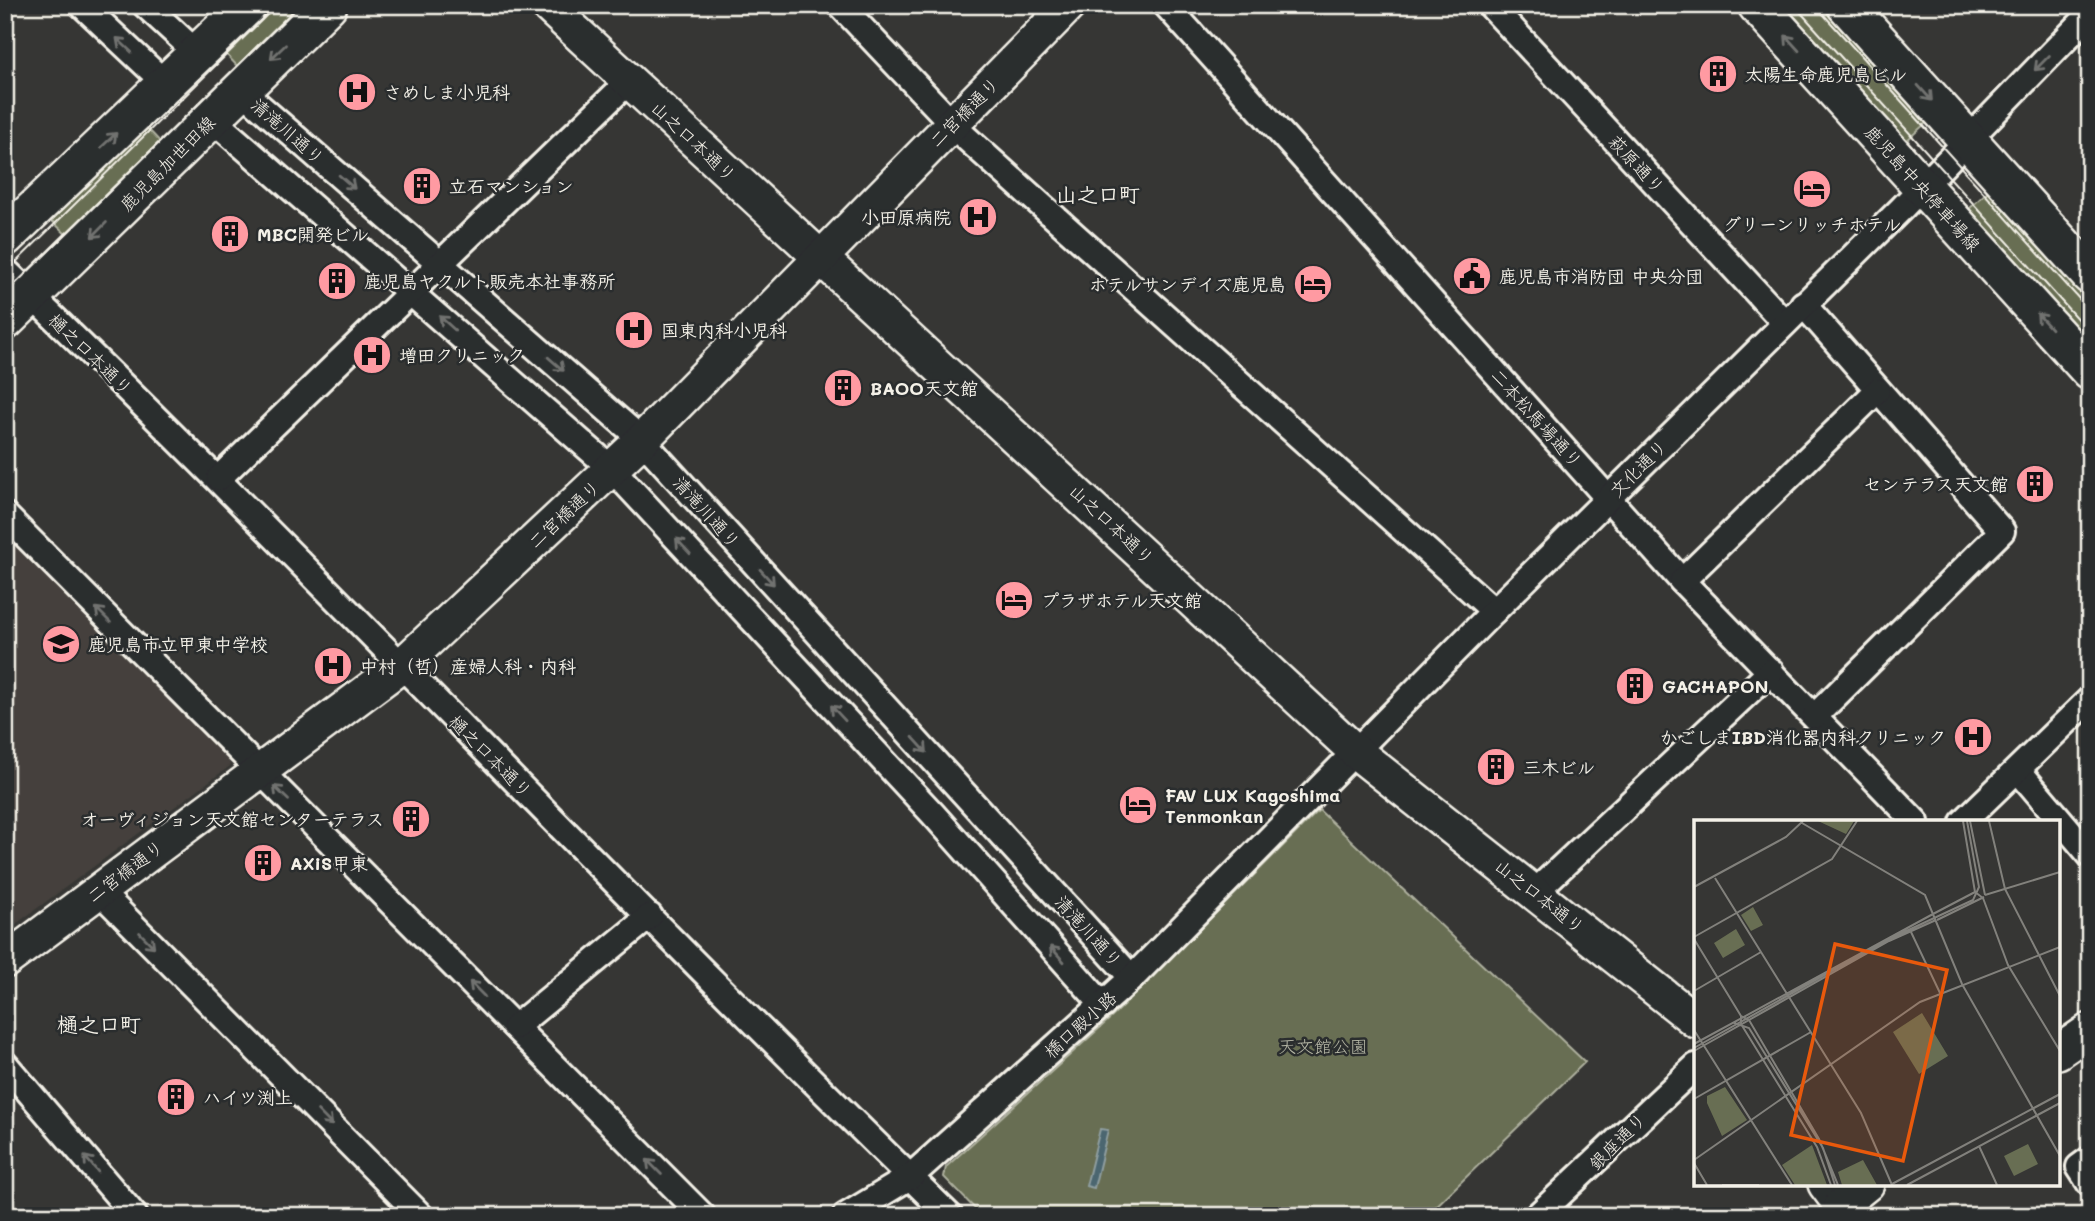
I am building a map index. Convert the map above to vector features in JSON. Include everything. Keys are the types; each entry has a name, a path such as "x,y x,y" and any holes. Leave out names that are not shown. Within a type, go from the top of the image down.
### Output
{"main road":[{"path":"5,237 167,85 247,5"},
{"name":"鹿児島加世田線","path":"5,321 328,5"},
{"name":"鹿児島中央停車場線","path":"1758,5 2090,371"},
{"path":"1846,5 2090,275"}],"street":[{"path":"82,5 167,85"},
{"path":"145,5 198,54"},
{"name":"山之口本通り","path":"547,5 1356,752 1694,1019"},
{"path":"840,5 952,123 1494,611"},
{"name":"二宮橋通り","path":"5,961 401,667 642,440 1069,5"},
{"name":"二本松馬場通り","path":"1166,5 1682,581 1914,820"},
{"name":"萩原通り","path":"1490,5 1785,323"},
{"name":"文化通り","path":"1356,752 1494,611 1922,187 2090,15"},
{"path":"219,478 629,81"},
{"name":"清滝川通り","path":"240,89 642,440 1132,978"},
{"path":"212,118 611,469 933,814 1103,1005"},
{"name":"樋之口本通り","path":"5,270 219,478 401,667 950,1216"},
{"path":"1803,304 2002,531 1815,716"},
{"path":"1682,581 1877,391"},
{"path":"5,515 703,1216"},
{"path":"776,646 807,621"},
{"path":"1535,892 1771,671"},
{"path":"1965,820 2090,699"},
{"name":"橋口殿小路","path":"845,1216 910,1177 1103,1005 1356,752"},
{"path":"2018,770 2090,855"},
{"path":"933,814 961,790"},
{"path":"99,891 421,1216"},
{"path":"515,1027 650,916"},
{"path":"2060,1051 2090,1030"},
{"path":"5,1064 135,1216"},
{"name":"銀座通り","path":"1538,1216 1694,1068"},
{"path":"2090,1159 2079,1167 2090,1184"},
{"path":"1837,1205 1864,1186"}],"shaded area":[{"name":"鹿児島市立甲東中学校","path":"5,533 228,755 230,766 5,932"}],"green space":[{"path":"268,5 307,5 241,70 222,50"},
{"path":"1784,5 1821,5 1926,123 1906,141"},
{"path":"146,127 165,147 70,238 50,219"},
{"path":"1989,190 2090,302 2090,342 1969,209"},
{"name":"天文館公園","path":"1319,810 1585,1062 1426,1216 982,1216 944,1177 946,1167 1114,1015"}],"water":[{"path":"1100,1129 1108,1130 1094,1188 1086,1186"}],"tram line":[{"path":"5,273 277,5"},
{"path":"5,294 299,5"},
{"path":"1794,5 2090,333"},
{"path":"1815,5 2090,311"}],"place":[{"name":"太陽生命鹿児島ビル","path":"1718,74"},
{"name":"さめしま小児科","path":"357,92"},
{"name":"立石マンション","path":"422,186"},
{"name":"グリーンリッチホテル","path":"1812,189"},
{"name":"小田原病院","path":"978,217"},
{"name":"MBC開発ビル","path":"230,234"},
{"name":"鹿児島市消防団 中央分団","path":"1472,276"},
{"name":"鹿児島ヤクルト販売本社事務所","path":"337,281"},
{"name":"ホテルサンデイズ鹿児島","path":"1313,284"},
{"name":"国東内科小児科","path":"634,330"},
{"name":"増田クリニック","path":"372,355"},
{"name":"BAOO天文館","path":"843,388"},
{"name":"センテラス天文館","path":"2035,484"},
{"name":"プラザホテル天文館","path":"1014,600"},
{"name":"鹿児島市立甲東中学校","path":"61,644"},
{"name":"中村（哲）産婦人科・内科","path":"333,666"},
{"name":"GACHAPON","path":"1635,686"},
{"name":"かごしまIBD消化器内科クリニック","path":"1973,737"},
{"name":"三木ビル","path":"1496,767"},
{"name":"FAV LUX Kagoshima Tenmonkan","path":"1138,805"},
{"name":"オーヴィジョン天文館センターテラス","path":"411,819"},
{"name":"AXiS甲東","path":"263,863"},
{"name":"ハイツ渕上","path":"176,1097"}],"district":[{"name":"山之口町","path":"1098,193"},
{"name":"樋之口町","path":"99,1023"}]}
